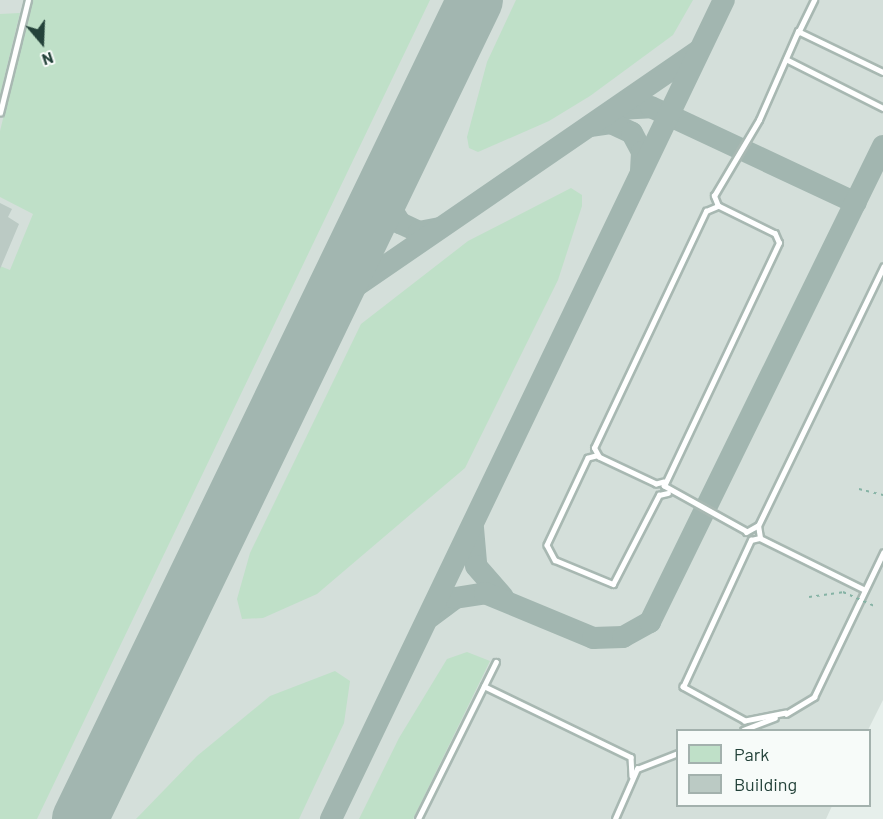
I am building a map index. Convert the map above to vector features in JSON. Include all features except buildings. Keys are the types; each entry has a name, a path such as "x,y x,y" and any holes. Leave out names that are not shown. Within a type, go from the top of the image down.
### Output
{"lane":[{"path":"0,113 28,0"},
{"path":"814,0 785,60 883,108"},
{"path":"798,31 883,72"},
{"path":"664,482 779,243 775,234 718,206 714,196 723,177 759,120 798,31"},
{"path":"599,457 594,448 623,385 706,210 718,206"},
{"path":"760,538 758,526 883,267"},
{"path":"656,484 659,496 615,583 555,560 547,545 588,458 599,457 656,484 664,482"},
{"path":"664,482 669,493 747,532 750,543"},
{"path":"659,496 669,493"},
{"path":"747,532 758,526"},
{"path":"760,538 750,543 683,685 745,721 786,713"},
{"path":"760,538 865,590"},
{"path":"746,729 786,713 814,697 883,553"},
{"path":"418,819 496,662"},
{"path":"484,686 631,757 632,776"},
{"path":"615,819 632,776 643,765 676,754"}],"path":[{"path":"859,489 883,495"},
{"path":"809,597 843,592 876,607"}],"shaded area":[{"path":"0,0 883,0 883,700 868,729 676,729 676,807 832,807 826,819 0,819"}],"green space":[{"path":"32,0 430,0 37,819 0,819 0,266 10,270 33,214 0,197 0,131"},
{"path":"516,0 693,0 673,35 590,96 549,121 478,152 469,148 467,137 487,62"},
{"path":"20,13 0,95 0,14"},
{"path":"571,188 582,195 582,206 558,280 465,468 317,594 263,618 242,619 237,599 250,553 361,324 468,241"},
{"path":"467,652 490,661 413,819 359,819 399,738 447,659"},
{"path":"335,671 350,681 344,723 299,819 136,819 197,756 270,696"}],"taxiway":[{"path":"331,819 724,0"},
{"path":"322,316 333,302 698,51"},
{"path":"618,109 651,107 856,203"},
{"path":"590,126 611,123 632,133 642,152 641,171"},
{"path":"430,617 455,598 485,593 593,638 623,637 650,622 883,146"},
{"path":"387,181 387,202 400,223 419,232 439,228"},
{"path":"473,528 476,566 503,597"}],"runway":[{"path":"80,819 475,0"}]}
